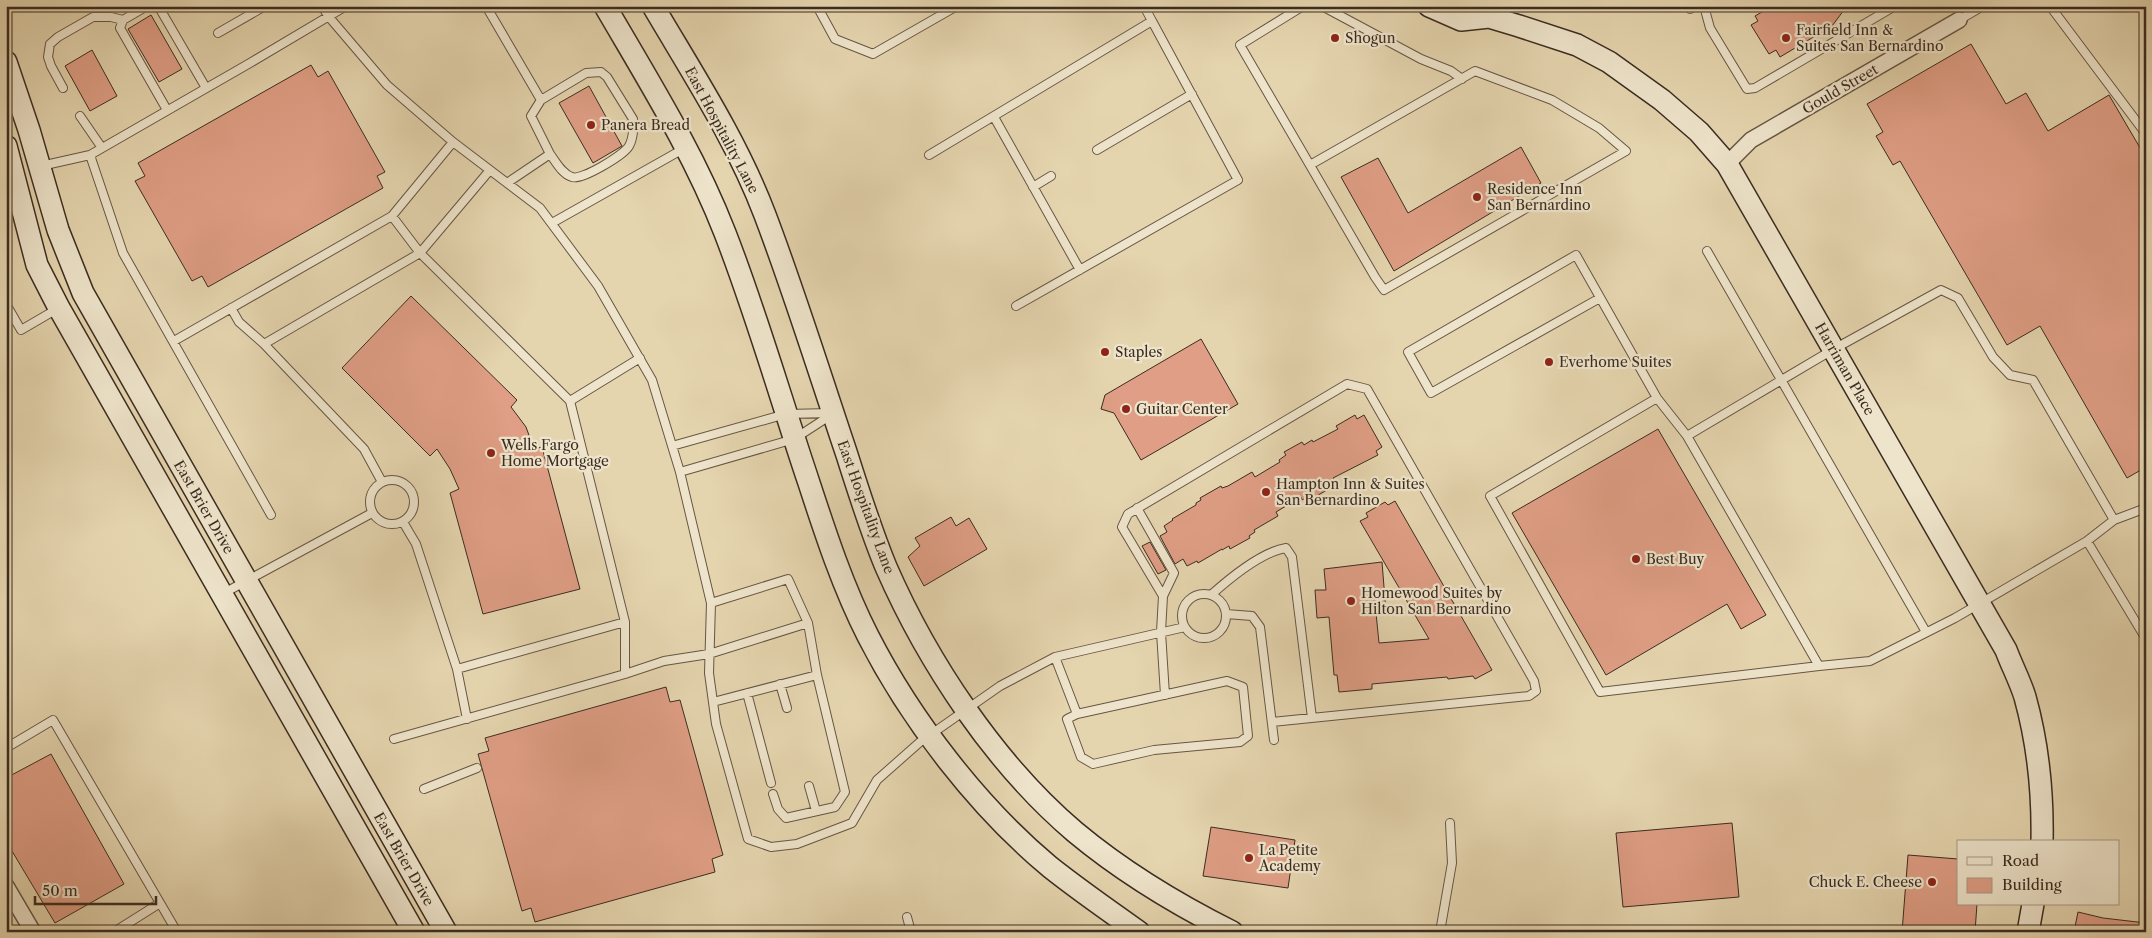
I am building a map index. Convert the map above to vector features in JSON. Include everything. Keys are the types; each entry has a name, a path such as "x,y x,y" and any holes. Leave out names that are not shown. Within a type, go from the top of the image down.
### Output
{"street":[{"path":"605,6 685,147 709,194 725,233 829,543 847,590 869,637 898,688 929,735 959,773 1000,819 1048,865 1139,932"},
{"name":"East Hospitality Lane","path":"653,6 718,116 751,180 886,567 911,620 939,668 966,710 1031,790 1074,831 1117,865 1159,893 1232,932"},
{"name":"Harriman Place","path":"1430,6 1461,20 1486,10 1577,45 1609,62 1662,100 1699,132 1727,164 2006,650 2025,696 2036,743 2043,806 2042,840"},
{"name":"Gould Street","path":"1727,164 1751,140 1959,20"},
{"name":"East Brier Drive","path":"6,62 29,130 58,230 83,293 446,932"},
{"name":"East Brier Drive","path":"6,146 37,265 59,308 414,932"},
{"path":"6,886 33,932"},
{"path":"2028,932 2033,906"}],"lane":[{"path":"63,88 48,57 50,44 58,37 93,17 123,20 147,6"},
{"path":"155,6 160,8 206,88"},
{"path":"218,33 265,6"},
{"path":"322,6 329,17 387,85 453,142 540,208 598,286 652,380 680,472 711,603 709,673 716,724 748,839 771,847 797,844 852,823 877,780 929,735 1000,686 1055,657 1185,627"},
{"path":"39,167 90,155 346,6"},
{"path":"486,6 541,100"},
{"path":"817,6 835,39 873,54 957,6"},
{"path":"1016,306 1238,180 1144,6"},
{"path":"1302,6 1240,45 1310,166 1384,290 1626,152 1599,128 1552,100 1475,71 1310,166"},
{"path":"1322,6 1421,59 1451,71 1462,79"},
{"path":"1704,6 1710,28 1747,89 1754,88 1895,6"},
{"path":"1959,20 1983,6"},
{"path":"2050,6 2146,134"},
{"path":"123,20 120,28 168,110"},
{"path":"929,155 1152,21"},
{"path":"601,72 607,77 633,119 631,140 624,152 582,177 570,177 564,173 550,154 531,116 541,100 586,73 601,72"},
{"path":"1097,150 1192,94"},
{"path":"80,116 102,148"},
{"path":"994,117 1080,270"},
{"path":"174,341 392,216 453,142"},
{"path":"552,223 685,147"},
{"path":"507,183 550,154"},
{"path":"90,155 123,253 271,514"},
{"path":"264,344 420,253 490,170"},
{"path":"1033,187 1051,176"},
{"path":"392,216 420,253 570,401 624,622 625,674"},
{"path":"1707,251 1926,632"},
{"path":"1600,298 1431,392 1408,352 1576,255 1657,398 1687,436 1819,666"},
{"path":"1687,436 1941,290 1958,298 1992,357 2010,374 2033,380 2114,520"},
{"path":"6,304 21,330 59,308"},
{"path":"231,308 239,322 264,344 364,449 382,482"},
{"path":"570,401 640,358"},
{"path":"1163,596 1122,527 1128,514 1347,384 1367,389 1534,681 1536,691 1529,696 1272,722"},
{"path":"1657,398 1490,496 1600,692 1870,661 1955,618 2087,542 2114,520 2146,508"},
{"path":"672,446 786,414 833,413"},
{"path":"680,472 794,439 833,413"},
{"path":"390,480 399,481 412,492 415,500 414,509 403,522 395,525 386,524 378,520 372,513 370,505 371,496 375,488 382,482 390,480"},
{"path":"1137,508 1174,573 1163,596 1161,632 1165,695"},
{"path":"222,594 372,513"},
{"path":"403,522 416,544 457,669 467,718"},
{"path":"2087,542 2146,638"},
{"path":"1211,595 1226,581 1275,550 1286,548 1292,557 1312,718"},
{"path":"711,603 788,579 808,623 817,675 845,792 835,807 786,818 778,809 774,794"},
{"path":"1202,594 1211,595 1224,606 1226,614 1226,623 1221,630 1215,636 1206,638 1190,633 1185,627 1182,618 1187,602 1194,596 1202,594"},
{"path":"1226,614 1252,616 1260,627 1274,740"},
{"path":"457,669 624,622"},
{"path":"394,739 625,674 664,661 709,654 808,623"},
{"path":"1055,657 1077,714"},
{"path":"713,702 817,675"},
{"path":"1227,681 1243,687 1248,736 1240,742 1154,750 1093,764 1081,757 1066,719 1077,714 1227,681"},
{"path":"780,684 787,708"},
{"path":"746,693 771,783"},
{"path":"6,748 53,720 177,932"},
{"path":"424,789 477,768"},
{"path":"809,786 816,811"},
{"path":"1440,932 1452,863 1450,823"},
{"path":"114,932 160,903"},
{"path":"907,917 911,932"}],"building":[{"name":"Fairfield Inn & Suites San Bernardino","path":"1772,6 1847,6 1832,26 1780,57 1776,50 1769,54 1751,25 1758,21 1755,16"},
{"path":"151,15 182,69 159,82 128,29"},
{"path":"1971,44 2006,104 2026,93 2048,131 2109,95 2146,158 2146,467 2127,478 2040,326 2007,345 1900,161 1893,165 1876,136 1883,132 1867,104"},
{"path":"92,50 117,96 90,111 65,66"},
{"path":"311,65 318,77 328,71 385,172 377,176 383,188 208,287 202,276 192,281 135,181 145,176 138,163"},
{"name":"Panera Bread","path":"589,86 622,146 593,163 559,103"},
{"name":"Residence Inn San Bernardino","path":"1521,147 1541,183 1394,271 1341,177 1378,158 1408,213"},
{"name":"Wells Fargo Home Mortgage","path":"411,296 517,400 511,407 526,427 534,449 542,447 580,589 483,614 450,493 459,489 450,469 437,449 430,456 342,368"},
{"path":"1201,339 1238,404 1141,460 1114,413 1101,409 1105,395"},
{"name":"Hampton Inn & Suites San Bernardino","path":"1355,415 1357,419 1364,415 1382,447 1376,451 1378,455 1333,478 1335,481 1328,486 1329,489 1311,499 1309,496 1302,500 1301,497 1276,512 1278,516 1254,530 1255,532 1249,536 1250,538 1230,549 1229,546 1198,563 1197,561 1187,566 1183,559 1175,564 1160,536 1167,532 1164,526 1172,519 1196,505 1201,500 1200,498 1221,486 1222,488 1228,486 1252,472 1255,477 1280,462 1279,460 1286,455 1284,452 1302,442 1304,445 1312,440 1313,442 1338,429 1336,426"},
{"name":"Best Buy","path":"1658,429 1766,615 1741,629 1727,604 1606,675 1512,513"},
{"name":"Homewood Suites by Hilton San Bernardino","path":"1395,501 1492,670 1475,679 1473,676 1448,679 1447,677 1372,684 1372,689 1339,692 1337,675 1334,675 1329,617 1317,618 1315,590 1326,590 1324,569 1382,562 1386,612 1376,613 1379,643 1429,639 1360,521 1368,517 1366,513 1385,502 1388,505"},
{"path":"951,517 956,526 969,518 987,549 924,586 908,557 920,546 915,538"},
{"path":"1150,542 1166,570 1158,574 1142,546"},
{"path":"666,687 670,702 680,700 723,855 712,859 715,872 535,922 531,908 522,911 478,754 489,751 485,738"},
{"path":"51,754 124,884 55,923 6,841 6,778"},
{"path":"1732,823 1739,897 1623,907 1616,833"},
{"name":"La Petite Academy","path":"1211,827 1295,840 1288,888 1203,876"},
{"name":"Chuck E. Cheese","path":"1908,855 1957,859 1957,906 1977,906 1975,932 1902,932"},
{"path":"2078,912 2103,918 2146,923 2145,932 2074,932"}],"place":[{"name":"Shogun","path":"1335,38"},
{"name":"Fairfield Inn & Suites San Bernardino","path":"1786,38"},
{"name":"Panera Bread","path":"591,125"},
{"name":"Residence Inn San Bernardino","path":"1477,197"},
{"name":"Staples","path":"1105,352"},
{"name":"Everhome Suites","path":"1549,362"},
{"name":"Guitar Center","path":"1126,409"},
{"name":"Wells Fargo Home Mortgage","path":"491,453"},
{"name":"Hampton Inn & Suites San Bernardino","path":"1266,492"},
{"name":"Best Buy","path":"1636,559"},
{"name":"Homewood Suites by Hilton San Bernardino","path":"1351,601"},
{"name":"La Petite Academy","path":"1249,858"},
{"name":"Chuck E. Cheese","path":"1932,882"}]}
